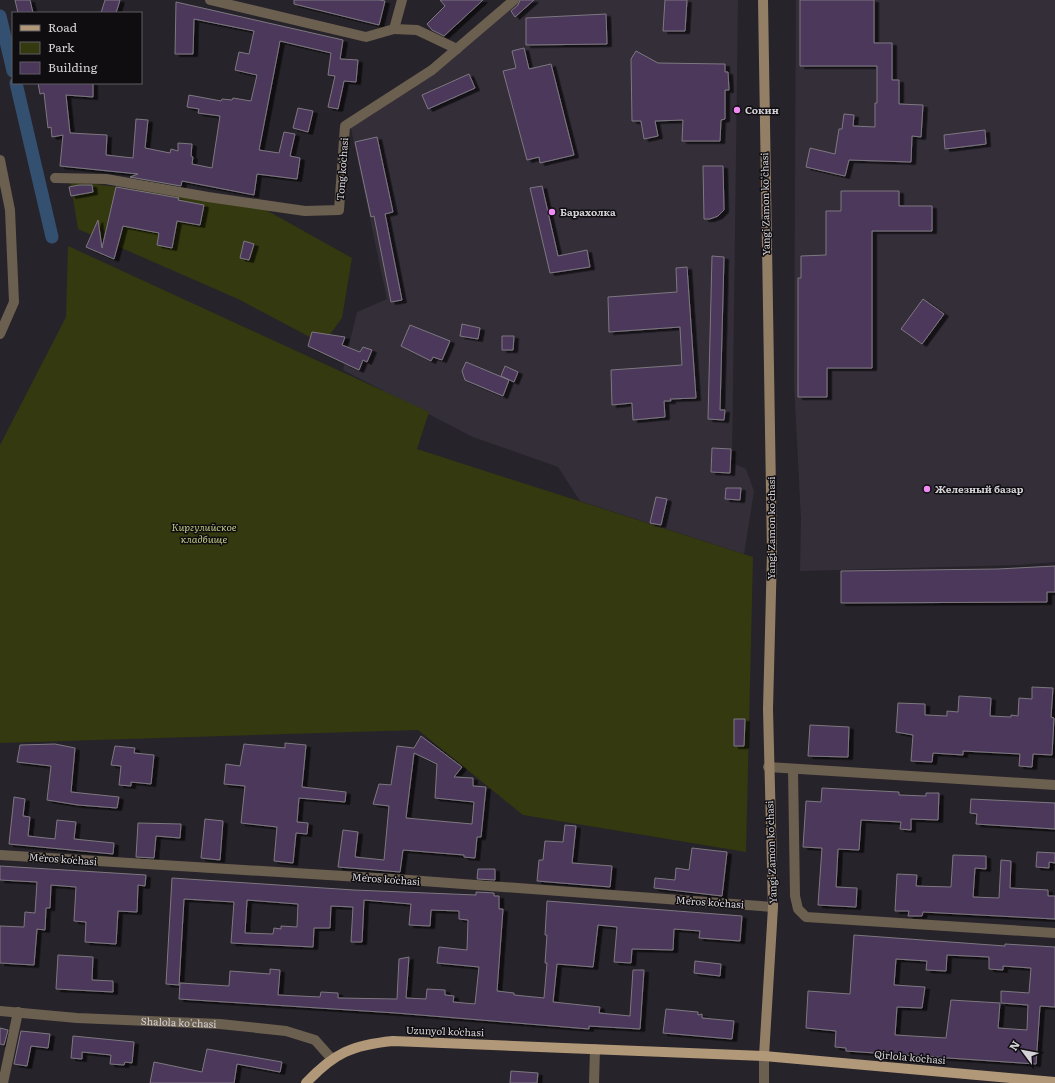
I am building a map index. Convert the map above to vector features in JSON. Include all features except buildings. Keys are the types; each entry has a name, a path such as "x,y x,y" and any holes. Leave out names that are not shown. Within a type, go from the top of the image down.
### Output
{"main road":[{"name":"Uzunyoʻl koʻchasi","path":"306,1083 331,1058 361,1046 393,1041 764,1056"},
{"name":"Qirlola koʻchasi","path":"764,1056 982,1080 1055,1082"}],"street":[{"path":"210,0 366,37 394,29 417,30 436,37 457,49"},
{"path":"394,29 402,0"},
{"name":"Tong koʻchasi","path":"55,178 106,179 208,197 305,211 339,210 345,126 432,70 514,0"},
{"name":"Yangi Zamon ko'chasi","path":"763,0 772,552 768,767 773,907 764,1056"},
{"path":"0,160 10,210 14,302 0,334"},
{"path":"0,206 10,210"},
{"path":"768,767 1055,786"},
{"path":"793,769 795,896 798,909 806,917 1055,933"},
{"name":"Meʻros koʻchasi","path":"0,855 432,882 773,907"},
{"name":"Shalola ko'chasi","path":"0,1011 77,1018 220,1024 286,1031 315,1040 331,1058"},
{"path":"3,1083 18,1012"},
{"path":"594,1083 595,1049"},
{"path":"764,1056 764,1083"}],"shaded area":[{"name":"Барахолка","path":"513,0 738,0 732,463 746,469 754,491 744,554 580,501 558,467 473,437 343,370 357,312 387,299 350,124 436,62"},
{"path":"796,0 1055,0 1055,562 1018,565 800,571 801,519 794,382"}],"green space":[{"path":"70,181 164,193 266,210 352,258 342,318 323,344 238,299 78,229"},
{"name":"Киргулийское кладбище","path":"68,246 429,412 417,449 753,557 746,852 523,815 418,730 0,743 0,445 66,317"}],"waterway":[{"path":"0,16 12,67"},
{"path":"16,84 52,237"}],"place":[{"name":"Сокин","path":"737,110"},
{"name":"Барахолка","path":"552,212"},
{"name":"Железный базар","path":"927,489"}]}
